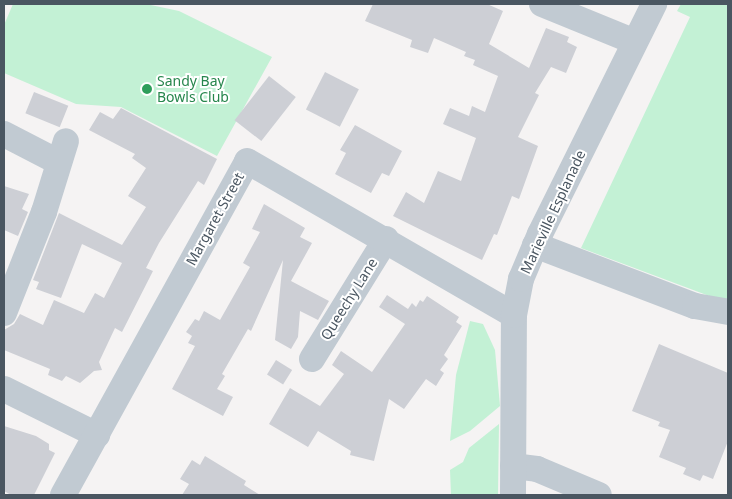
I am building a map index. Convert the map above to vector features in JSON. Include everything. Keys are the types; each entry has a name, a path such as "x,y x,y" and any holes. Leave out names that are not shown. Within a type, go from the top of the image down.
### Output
{"street":[{"path":"542,4 635,42"},
{"name":"Marieville Esplanade","path":"513,495 514,315 521,280 535,244 654,4"},
{"path":"4,134 62,151 44,212 4,313"},
{"name":"Margaret Street","path":"63,495 247,161 386,239 514,315"},
{"name":"Queechy Lane","path":"312,359 386,239"},
{"path":"535,244 695,306 728,312"},
{"path":"4,389 97,435"},
{"path":"513,466 537,469 599,495"}],"green space":[{"name":"Sandy Bay Bowls Club","path":"13,4 146,4 179,11 272,57 217,156 121,107 76,104 4,73 4,25"},
{"path":"681,4 728,4 728,303 581,248 690,17 677,11"},
{"path":"470,321 483,324 495,350 500,406 470,431 450,441 456,375"},
{"path":"499,424 498,495 451,495 450,470 463,462 469,448"}],"building":[{"path":"373,4 487,4 503,11 489,44 529,68 546,28 569,37 567,42 577,47 566,73 551,67 535,93 539,95 518,137 538,146 519,199 512,196 497,235 494,234 482,260 393,216 406,192 424,203 438,171 461,181 476,138 443,124 450,108 469,116 472,106 485,112 498,76 473,65 475,60 464,56 466,52 434,38 428,53 410,47 412,40 365,21"},
{"path":"325,72 359,89 340,127 306,109"},
{"path":"269,76 296,97 261,141 235,120"},
{"path":"34,92 68,106 60,127 25,113"},
{"path":"121,108 217,159 204,185 198,181 159,243 146,268 153,271 122,332 115,328 99,362 102,370 94,371 80,383 66,376 62,381 48,375 50,369 4,350 4,330 14,324 20,314 43,325 54,300 84,313 95,293 104,298 122,263 82,244 61,298 36,289 39,282 33,280 59,213 122,245 146,207 128,196 146,168 132,158 135,154 89,130 100,112 113,119"},
{"path":"355,125 402,151 389,176 382,173 371,193 335,174 346,153 340,150"},
{"path":"4,186 29,194 22,209 28,212 18,236 4,230"},
{"path":"264,204 305,228 300,237 312,243 291,281 329,301 318,320 300,311 298,337 291,349 275,340 283,260 251,331 248,329 222,374 225,376 217,389 233,397 223,416 172,389 195,346 188,343 192,336 186,332 195,319 199,321 204,311 220,320 250,267 243,263 260,232 252,229"},
{"path":"387,295 408,309 412,303 416,307 420,300 423,302 427,296 459,317 456,322 462,326 444,355 448,359 440,370 444,373 436,386 426,379 404,409 389,399 374,461 350,455 351,451 318,431 308,447 269,424 290,388 320,406 344,374 332,365 341,351 372,372 405,324 379,307"},
{"path":"659,344 728,373 728,441 713,479 703,475 700,481 683,474 686,468 659,457 670,430 658,426 660,422 632,411"},
{"path":"276,360 292,370 283,384 267,374"},
{"path":"4,426 36,436 49,444 49,450 55,453 34,495 11,495 4,491"},
{"path":"205,456 246,481 244,485 260,495 182,495 189,484 180,479 192,460 200,465"}],"place":[{"name":"Sandy Bay Bowls Club","path":"147,89"}]}
